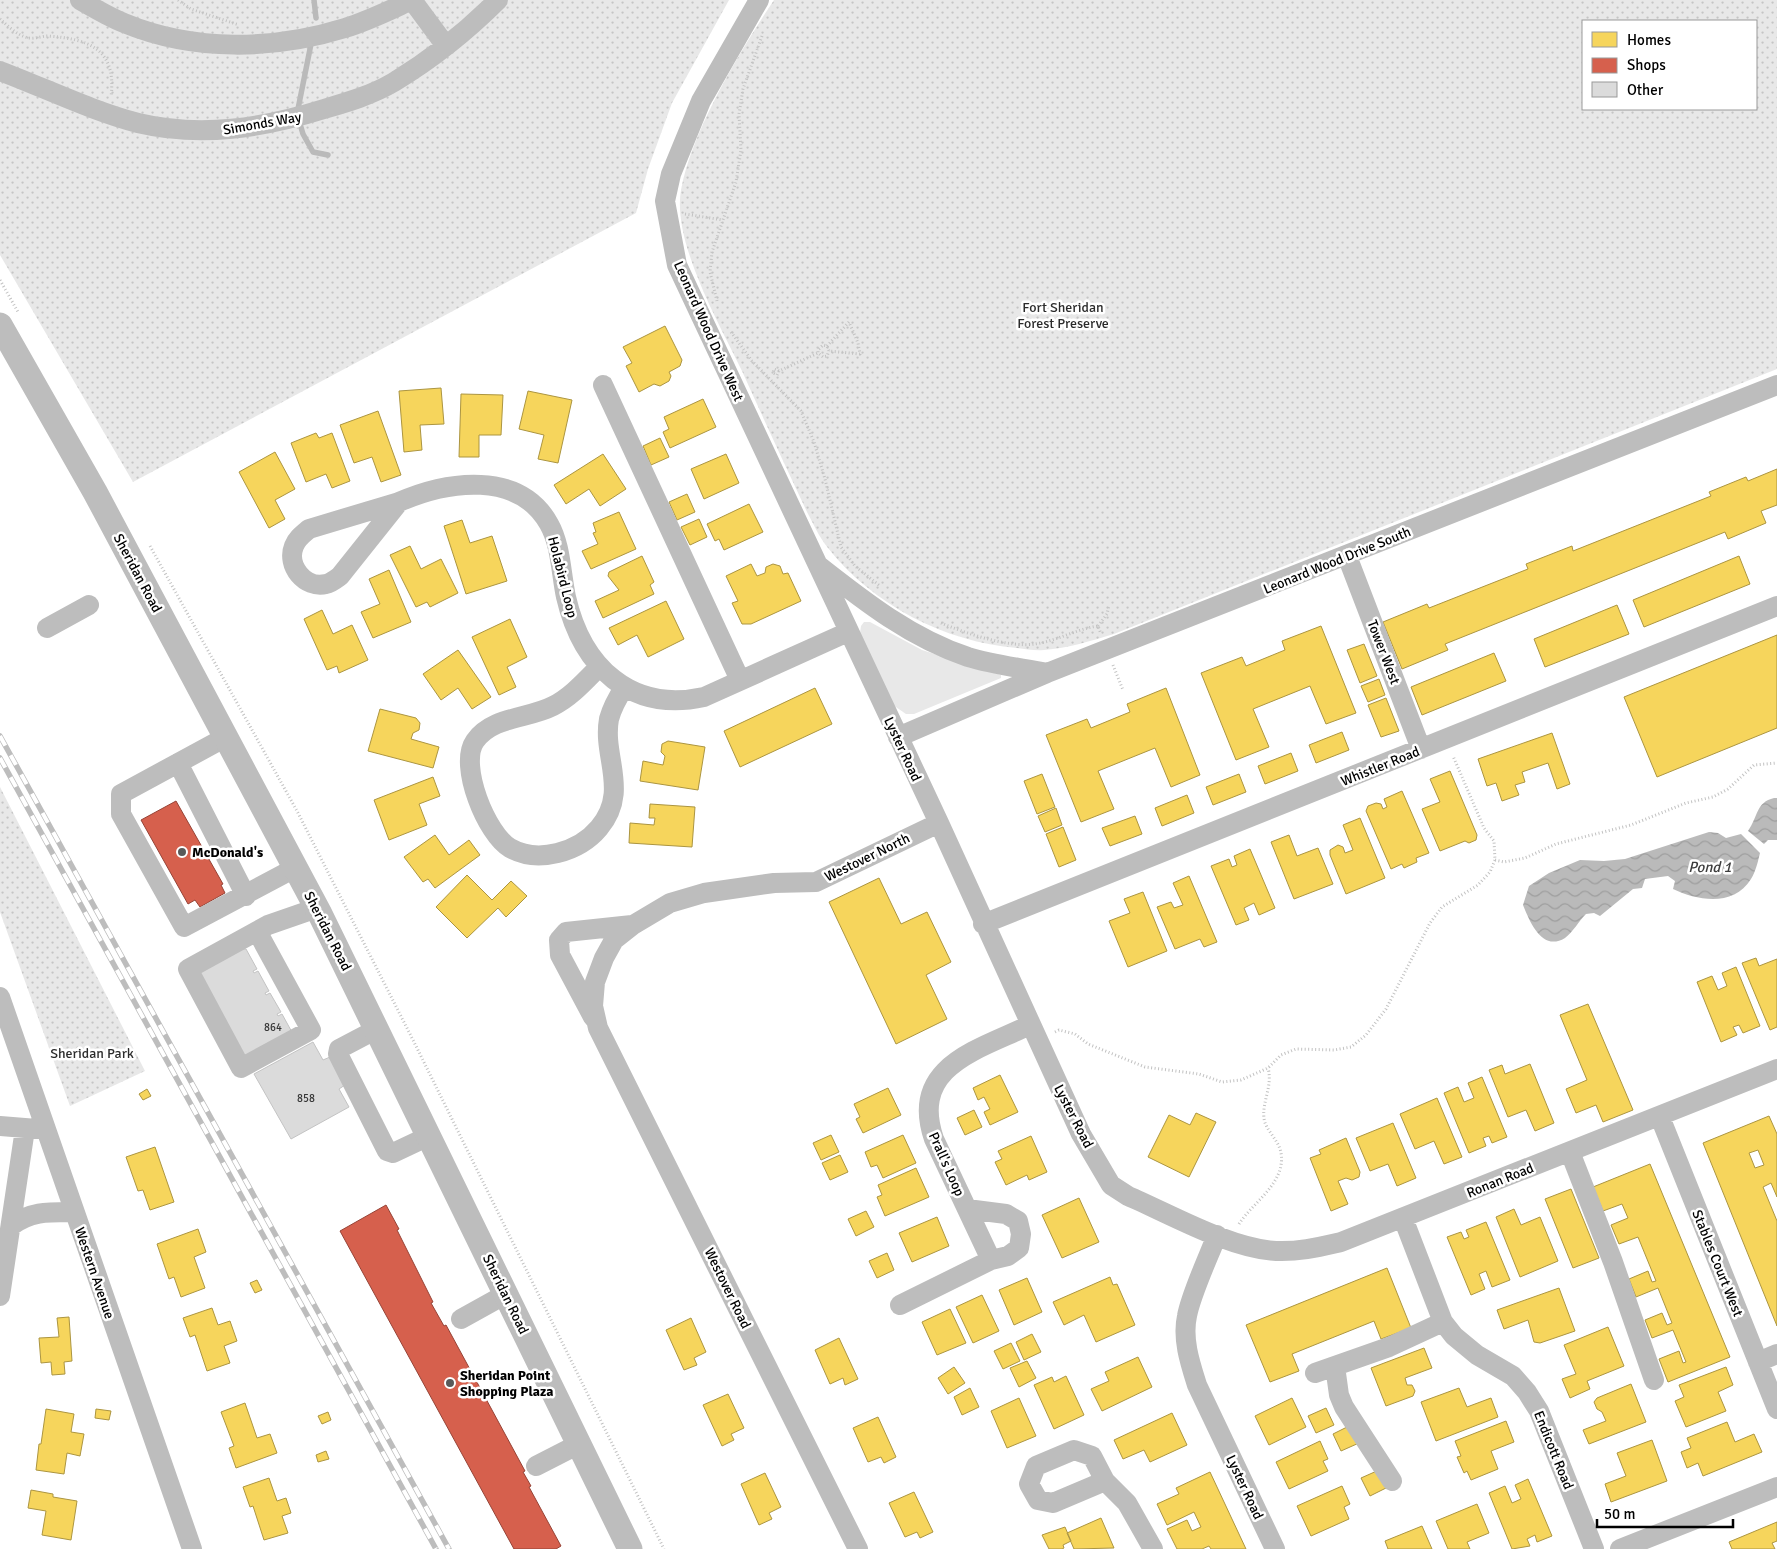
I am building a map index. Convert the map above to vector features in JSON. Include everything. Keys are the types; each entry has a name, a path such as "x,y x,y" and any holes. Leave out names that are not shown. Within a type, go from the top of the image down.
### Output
{"main road":[{"name":"Sheridan Road","path":"0,325 95,492 317,908 630,1549"}],"street":[{"path":"80,0 123,23 152,33 194,42 230,45 265,44 344,28 412,0 446,46"},
{"name":"Simonds Way","path":"0,71 109,115 140,123 208,131 262,126 360,99 394,82 446,46 498,0"},
{"name":"Leonard Wood Drive West","path":"759,0 701,101 685,136 671,174 666,207 677,265 848,632"},
{"path":"603,384 740,680"},
{"name":"Leonard Wood Drive South","path":"898,737 1048,674 1777,385"},
{"name":"Holabird Loop","path":"399,502 340,576 327,584 316,585 306,581 297,572 293,560 293,549 298,538 310,529 399,502 436,488 456,485 499,487 522,495 536,507 550,525 575,624 599,667 624,688 644,697 686,701 704,697 848,632"},
{"name":"Tower West","path":"1347,556 1421,749"},
{"path":"816,564 888,619 929,641 969,657 1048,674"},
{"path":"47,628 89,605"},
{"name":"Whistler Road","path":"983,924 1777,606"},
{"name":"Lyster Road","path":"848,632 939,823 983,924 1081,1134 1112,1185 1128,1196 1223,1238 1187,1315 1186,1338 1189,1360 1197,1385 1275,1549"},
{"path":"599,667 573,693 555,705 533,715 500,722 484,731 474,742 469,754 471,784 495,834 508,848 524,854 544,856 582,843 599,828 611,807 615,792 608,734 610,718 624,688"},
{"path":"226,737 122,794 122,814 184,927 296,868"},
{"path":"178,763 246,896"},
{"name":"Westover North","path":"704,893 774,883 816,882 939,823"},
{"name":"Westover Road","path":"598,1028 594,1006 595,982 604,958 614,940 633,925 670,903 704,893"},
{"path":"256,931 311,1030 241,1068 188,969 256,931 268,925 317,908"},
{"name":"Westover Road","path":"633,925 566,932 559,940 560,955 858,1549"},
{"name":"Western Avenue","path":"0,997 192,1549"},
{"name":"Prall's Loop","path":"991,1260 928,1122 930,1097 935,1083 951,1063 1030,1025"},
{"path":"377,1030 340,1049 338,1054 387,1151 393,1153 429,1136"},
{"name":"Ronan Road","path":"1223,1238 1244,1245 1274,1251 1304,1250 1341,1242 1777,1069"},
{"name":"Stables Court West","path":"1660,1117 1777,1409"},
{"path":"0,1126 47,1130"},
{"path":"0,1296 25,1129"},
{"path":"1570,1152 1613,1262 1654,1380"},
{"name":"Prall's Loop","path":"900,1304 991,1260 1008,1256 1019,1248 1021,1234 1018,1221 1006,1214 967,1209"},
{"path":"11,1226 23,1218 42,1211 74,1212"},
{"name":"Endicott Road","path":"1403,1218 1443,1322 1454,1336 1477,1355 1513,1376 1527,1392 1539,1411 1594,1549"},
{"path":"461,1319 506,1294"},
{"path":"1315,1373 1389,1347 1443,1322"},
{"path":"1758,1362 1777,1354"},
{"path":"1335,1366 1339,1395 1344,1407 1392,1481"},
{"path":"536,1466 579,1444"},
{"path":"1105,1481 1127,1502 1153,1549"},
{"path":"1620,1549 1777,1487"}],"path":[{"path":"178,0 191,9 242,26"},
{"path":"0,19 13,30 29,38 45,36 75,39 91,44 107,61 112,87 109,115"},
{"path":"720,309 710,272 712,252 736,182 741,150 739,114 743,89 762,35"},
{"path":"679,213 723,220"},
{"path":"818,353 820,346 827,346 849,322 858,343 860,354 829,351"},
{"path":"729,329 752,361 801,411 814,442 825,479 841,547 855,566 883,588"},
{"path":"827,346 829,351"},
{"path":"767,376 773,373 777,375 779,371 818,353 825,356 829,351"},
{"path":"935,621 966,634 1033,645 1065,636 1083,628 1098,626 1106,614 1109,605"},
{"path":"1098,626 1123,690"},
{"path":"1054,1032 1059,1030 1075,1034 1088,1044 1145,1067 1199,1074 1222,1082 1241,1080 1268,1068 1281,1055 1296,1049 1334,1050 1351,1047 1366,1035 1391,1001 1430,923 1442,907 1478,885 1490,872 1495,860 1494,841 1484,828 1452,756"},
{"path":"1495,860 1504,862 1525,858 1556,844 1631,825 1686,803 1713,797 1728,789 1754,765 1777,762"},
{"path":"1223,1238 1269,1190 1279,1171 1281,1152 1264,1120 1264,1107 1269,1089 1268,1068"}],"green space":[{"path":"0,0 729,0 672,103 648,169 636,213 133,482 0,255"},
{"name":"Fort Sheridan Forest Preserve","path":"774,0 1777,0 1777,369 1114,634 1071,646 1041,650 990,644 963,638 937,629 889,603 866,587 825,544 807,512 700,282 690,257 684,233 680,211 681,190 695,142 733,67"},
{"path":"864,622 870,622 922,650 1001,675 1001,678 914,714 906,714 893,705 860,633"},
{"name":"Sheridan Park","path":"0,787 145,1071 70,1106 0,912"}],"water":[{"path":"1777,798 1777,840 1768,840 1764,844 1748,831 1760,807 1768,800"},
{"name":"Pond 1","path":"1709,832 1718,833 1726,838 1741,834 1760,853 1751,879 1744,888 1735,894 1725,898 1704,898 1673,889 1675,881 1668,876 1645,879 1642,888 1633,889 1600,916 1594,913 1586,914 1565,938 1550,941 1543,938 1533,927 1523,905 1529,886 1549,873 1580,860 1604,861 1625,859"}],"building: Homes":[{"path":"665,326 682,360 680,366 669,372 671,376 669,381 660,386 654,384 639,392 626,366 632,363 623,347"},
{"path":"441,388 444,424 420,425 422,450 404,452 399,391"},
{"path":"528,391 572,400 558,463 538,459 544,435 519,429"},
{"path":"461,394 503,395 501,435 479,435 479,457 459,457"},
{"path":"703,399 716,427 670,448 663,432 669,429 664,417"},
{"path":"378,411 401,475 381,482 372,457 354,463 340,425"},
{"path":"316,433 319,438 332,433 350,481 332,488 326,474 306,482 291,443"},
{"path":"660,438 669,457 651,465 643,446"},
{"path":"275,452 295,489 275,500 285,519 269,528 239,472"},
{"path":"603,454 626,489 600,506 589,489 566,504 554,485"},
{"path":"726,454 739,483 704,499 691,469"},
{"path":"1777,469 1777,505 1761,511 1766,523 1728,539 1725,532 1445,644 1448,650 1402,669 1383,622 1427,604 1429,608 1528,569 1526,564 1572,546 1573,551 1711,496 1709,492 1746,477 1748,481"},
{"path":"687,494 695,512 677,520 669,502"},
{"path":"749,504 763,532 724,550 719,539 715,541 707,524"},
{"path":"619,512 636,549 591,569 582,551 598,544 593,533 596,532 593,523"},
{"path":"699,519 707,537 690,545 681,527"},
{"path":"462,520 470,543 492,536 507,581 466,594 444,526"},
{"path":"410,546 421,569 441,559 458,593 430,607 427,602 416,607 390,555"},
{"path":"642,556 654,582 650,585 654,594 603,618 595,601 619,590 608,576 609,572"},
{"path":"1739,556 1750,584 1644,627 1633,600"},
{"path":"751,564 757,576 765,573 766,567 773,564 780,566 783,574 788,573 801,601 751,624 742,624 732,603 738,601 726,576"},
{"path":"389,570 411,622 373,638 361,612 380,604 369,579"},
{"path":"666,601 684,639 648,657 637,635 618,645 609,628"},
{"path":"1617,605 1629,634 1545,667 1534,639"},
{"path":"322,610 333,634 352,625 368,660 339,673 337,666 327,670 304,619"},
{"path":"510,619 527,657 507,667 516,687 499,695 472,637"},
{"path":"1321,626 1356,713 1326,724 1310,686 1253,709 1269,747 1236,760 1201,673 1242,657 1246,666 1285,650 1282,641"},
{"path":"1777,635 1777,728 1657,777 1624,697"},
{"path":"1364,644 1377,676 1360,683 1347,650"},
{"path":"458,650 491,697 472,709 458,688 441,700 423,674"},
{"path":"1494,653 1506,681 1422,715 1411,687"},
{"path":"1379,679 1385,695 1368,702 1361,686"},
{"path":"815,688 832,724 740,767 724,731"},
{"path":"1166,688 1200,775 1171,787 1155,748 1098,771 1114,809 1081,822 1046,735 1087,719 1091,728 1130,712 1127,704"},
{"path":"1386,698 1399,731 1381,737 1368,705"},
{"path":"380,709 416,718 420,723 419,730 413,733 411,739 439,747 433,768 368,751"},
{"path":"1342,732 1349,750 1316,763 1309,745"},
{"path":"1552,733 1570,784 1557,789 1548,763 1522,772 1525,782 1515,785 1519,795 1502,801 1496,783 1487,786 1478,759"},
{"path":"668,741 705,747 698,790 640,781 643,761 663,765 665,756 661,752 662,744"},
{"path":"1291,753 1298,771 1265,784 1258,766"},
{"path":"1450,771 1477,835 1476,840 1469,843 1465,841 1440,851 1422,809 1440,802 1430,779"},
{"path":"1042,774 1055,807 1037,814 1024,781"},
{"path":"1239,774 1246,792 1213,805 1206,787"},
{"path":"433,777 440,796 419,804 427,825 389,840 374,800"},
{"path":"1402,791 1429,853 1416,858 1417,862 1404,868 1402,864 1391,869 1366,811 1368,806 1376,803 1381,804 1383,809 1387,807 1384,799"},
{"path":"1187,795 1194,813 1162,826 1155,808"},
{"path":"650,804 695,807 692,847 629,843 630,823 654,825 655,818 649,818"},
{"path":"1056,808 1062,825 1045,832 1038,816"},
{"path":"1135,816 1142,834 1110,846 1102,828"},
{"path":"1360,818 1385,878 1346,894 1330,855 1330,850 1338,845 1343,847 1345,853 1353,850 1343,825"},
{"path":"1063,827 1076,860 1059,867 1046,834"},
{"path":"435,835 449,855 469,840 480,855 435,888 428,879 423,882 404,857"},
{"path":"1289,835 1297,856 1318,848 1333,884 1294,899 1271,842"},
{"path":"1250,849 1275,908 1259,915 1254,903 1244,908 1249,920 1236,925 1211,866 1229,859 1232,867 1237,865 1234,856"},
{"path":"467,875 492,900 511,881 527,896 506,917 498,908 467,938 436,907"},
{"path":"1189,876 1217,942 1204,947 1200,939 1175,949 1157,907 1171,902 1174,908 1183,905 1173,883"},
{"path":"879,878 901,924 927,912 951,962 926,975 947,1019 896,1044 829,902"},
{"path":"1143,892 1167,951 1128,967 1109,921 1130,913 1124,899"},
{"path":"1756,958 1759,966 1777,959 1777,1027 1770,1030 1742,963"},
{"path":"1736,967 1760,1026 1743,1033 1739,1025 1733,1027 1737,1035 1721,1042 1697,982 1712,976 1718,990 1727,986 1722,973"},
{"path":"1588,1004 1633,1110 1603,1122 1596,1105 1576,1113 1566,1089 1587,1080 1560,1015"},
{"path":"1530,1064 1554,1123 1535,1131 1526,1110 1508,1117 1489,1070 1502,1065 1505,1074"},
{"path":"1000,1075 1018,1112 990,1125 984,1112 990,1109 984,1097 978,1100 973,1088"},
{"path":"1482,1077 1507,1137 1492,1143 1489,1136 1483,1138 1486,1146 1469,1153 1444,1093 1458,1087 1464,1102 1474,1098 1468,1083"},
{"path":"888,1088 901,1115 863,1133 856,1119 860,1117 854,1104"},
{"path":"147,1089 151,1096 143,1100 139,1094"},
{"path":"1437,1098 1462,1157 1444,1164 1434,1141 1415,1149 1400,1114"},
{"path":"974,1110 982,1127 965,1135 957,1118"},
{"path":"1196,1113 1216,1122 1189,1177 1148,1157 1169,1115 1190,1125"},
{"path":"1769,1116 1777,1134 1777,1197 1771,1183 1763,1187 1777,1221 1777,1326 1703,1143","holes":["1758,1150 1764,1165 1755,1168 1749,1153"]},
{"path":"1393,1123 1416,1178 1397,1186 1388,1164 1370,1171 1356,1138"},
{"path":"831,1135 839,1152 821,1160 813,1143"},
{"path":"903,1135 916,1163 883,1178 877,1165 871,1167 865,1152"},
{"path":"1031,1136 1047,1172 1029,1180 1027,1175 1006,1185 995,1162 1002,1159 998,1151"},
{"path":"1346,1138 1360,1172 1359,1177 1352,1180 1346,1178 1338,1181 1348,1204 1331,1211 1310,1158 1321,1154 1319,1150"},
{"path":"155,1147 174,1202 150,1210 143,1190 138,1191 126,1157"},
{"path":"840,1155 848,1172 830,1180 822,1163"},
{"path":"1650,1164 1730,1357 1668,1382 1659,1359 1679,1351 1683,1363 1686,1362 1673,1330 1652,1338 1645,1320 1662,1313 1667,1325 1672,1323 1658,1288 1636,1297 1629,1279 1648,1271 1652,1282 1656,1281 1638,1237 1619,1244 1611,1225 1628,1218 1622,1204 1603,1211 1593,1187"},
{"path":"916,1168 929,1197 885,1216 877,1197 882,1195 878,1185"},
{"path":"1571,1189 1599,1258 1573,1268 1545,1199"},
{"path":"1079,1198 1099,1242 1062,1258 1042,1215"},
{"path":"1514,1209 1521,1225 1540,1217 1558,1261 1520,1277 1496,1217"},
{"path":"866,1211 874,1227 856,1236 848,1219"},
{"path":"937,1217 949,1246 912,1262 899,1233"},
{"path":"1486,1222 1510,1280 1492,1287 1486,1271 1479,1274 1485,1289 1471,1295 1447,1237 1461,1232 1464,1239 1469,1237 1466,1230"},
{"path":"198,1229 206,1252 194,1257 205,1288 181,1297 174,1277 169,1279 157,1244"},
{"path":"887,1253 894,1270 877,1278 869,1261"},
{"path":"1387,1268 1411,1328 1381,1339 1374,1321 1292,1354 1299,1371 1270,1382 1246,1325"},
{"path":"1110,1277 1113,1285 1117,1284 1135,1325 1096,1342 1084,1315 1064,1325 1053,1302"},
{"path":"1027,1278 1042,1312 1014,1325 999,1290"},
{"path":"257,1280 262,1290 255,1293 250,1283"},
{"path":"1559,1288 1575,1331 1540,1343 1534,1342 1528,1320 1504,1329 1497,1310"},
{"path":"982,1295 999,1331 973,1343 956,1307"},
{"path":"212,1308 218,1325 230,1321 237,1341 224,1346 230,1363 207,1371 195,1335 190,1337 183,1318"},
{"path":"950,1309 966,1343 937,1355 922,1322"},
{"path":"69,1317 72,1361 64,1362 65,1374 52,1375 51,1362 41,1363 39,1338 59,1337 57,1318"},
{"path":"691,1318 706,1352 694,1358 697,1365 684,1370 666,1330"},
{"path":"1608,1327 1624,1366 1587,1381 1590,1389 1570,1398 1562,1379 1576,1374 1564,1345"},
{"path":"1032,1334 1041,1352 1024,1360 1016,1342"},
{"path":"839,1338 858,1379 845,1385 843,1378 830,1384 815,1350"},
{"path":"1011,1343 1020,1361 1003,1369 994,1351"},
{"path":"1424,1348 1432,1368 1405,1378 1407,1385 1412,1385 1415,1391 1413,1396 1386,1406 1371,1368"},
{"path":"1138,1357 1152,1387 1102,1411 1091,1389 1109,1381 1105,1372"},
{"path":"1027,1361 1036,1378 1019,1387 1010,1368"},
{"path":"954,1367 965,1383 948,1394 938,1378"},
{"path":"1726,1367 1733,1385 1718,1392 1726,1411 1686,1427 1675,1401 1684,1397 1679,1385"},
{"path":"1066,1376 1084,1415 1054,1429 1034,1385 1052,1377 1054,1382"},
{"path":"1631,1384 1646,1422 1589,1444 1583,1430 1606,1421 1594,1402 1597,1398"},
{"path":"970,1388 979,1407 962,1415 954,1397"},
{"path":"1459,1388 1467,1407 1491,1398 1498,1417 1436,1441 1421,1402"},
{"path":"728,1394 744,1428 731,1434 734,1440 722,1446 703,1405"},
{"path":"1019,1398 1036,1436 1007,1448 991,1411"},
{"path":"1292,1398 1306,1427 1269,1445 1255,1416"},
{"path":"245,1403 257,1438 270,1434 277,1453 236,1468 229,1448 234,1446 221,1412"},
{"path":"1326,1408 1334,1425 1316,1433 1308,1416"},
{"path":"46,1409 74,1414 71,1432 84,1434 80,1456 67,1453 64,1474 36,1470"},
{"path":"96,1409 111,1411 109,1420 95,1418"},
{"path":"328,1412 331,1420 322,1424 318,1416"},
{"path":"1172,1413 1187,1445 1150,1462 1144,1450 1123,1459 1114,1440"},
{"path":"878,1417 896,1457 884,1463 881,1457 868,1462 853,1428"},
{"path":"1506,1421 1514,1442 1491,1451 1498,1469 1471,1480 1467,1471 1464,1473 1457,1457 1461,1456 1455,1441"},
{"path":"1727,1422 1735,1442 1754,1434 1762,1452 1703,1476 1698,1463 1687,1468 1681,1452 1691,1448 1687,1438"},
{"path":"1351,1425 1359,1443 1341,1451 1333,1434"},
{"path":"1652,1440 1667,1481 1611,1502 1605,1484 1626,1476 1617,1453"},
{"path":"1320,1441 1328,1459 1323,1461 1328,1471 1289,1489 1276,1462"},
{"path":"326,1451 329,1459 318,1462 316,1455"},
{"path":"1379,1470 1388,1487 1370,1496 1361,1478"},
{"path":"1210,1472 1246,1549 1211,1549 1209,1546 1202,1549 1177,1549 1167,1529 1187,1520 1192,1531 1201,1527 1194,1512 1167,1525 1157,1504 1179,1494 1176,1488"},
{"path":"765,1473 781,1507 769,1513 772,1519 759,1525 741,1484"},
{"path":"269,1478 277,1501 286,1498 291,1513 282,1516 288,1533 264,1540 253,1506 250,1507 243,1487"},
{"path":"1528,1479 1552,1536 1537,1542 1535,1535 1527,1539 1530,1546 1512,1549 1489,1493 1505,1486 1512,1503 1521,1499 1515,1485"},
{"path":"1342,1486 1350,1504 1344,1507 1349,1519 1311,1536 1297,1506"},
{"path":"31,1490 53,1494 53,1497 77,1501 71,1540 42,1535 46,1511 28,1508"},
{"path":"914,1492 933,1532 920,1538 917,1532 905,1537 889,1503"},
{"path":"1477,1504 1489,1533 1467,1542 1470,1549 1448,1549 1436,1521"},
{"path":"1101,1518 1114,1548 1074,1549 1067,1533"},
{"path":"1777,1522 1777,1541 1772,1543 1775,1549 1732,1549 1729,1542"},
{"path":"1422,1526 1432,1549 1388,1549 1385,1541"},
{"path":"1065,1527 1071,1541 1063,1545 1064,1548 1062,1549 1049,1549 1042,1535"}],"building: Shops":[{"name":"McDonald's","path":"176,801 223,884 221,885 225,893 200,907 195,900 188,904 141,820"},
{"name":"Sheridan Point Shopping Plaza","path":"386,1205 433,1302 431,1303 444,1326 446,1325 525,1471 523,1472 531,1486 529,1487 561,1546 556,1549 514,1549 340,1231"}],"building: Other":[{"path":"242,949 246,949 257,969 253,971 254,973 258,971 269,991 265,993 266,995 270,993 281,1012 277,1014 278,1016 282,1014 293,1034 247,1061 199,973"},
{"path":"313,1042 323,1060 330,1057 345,1085 339,1089 349,1107 291,1139 254,1074"}],"waterway":[{"path":"314,0 316,18"},
{"path":"312,39 297,114 303,134 313,152 328,155"}],"railway":[{"path":"0,736 449,1549"},
{"path":"0,758 436,1549"}],"place":[{"name":"McDonald's","path":"182,852"},
{"name":"Sheridan Point Shopping Plaza","path":"450,1383"}]}
